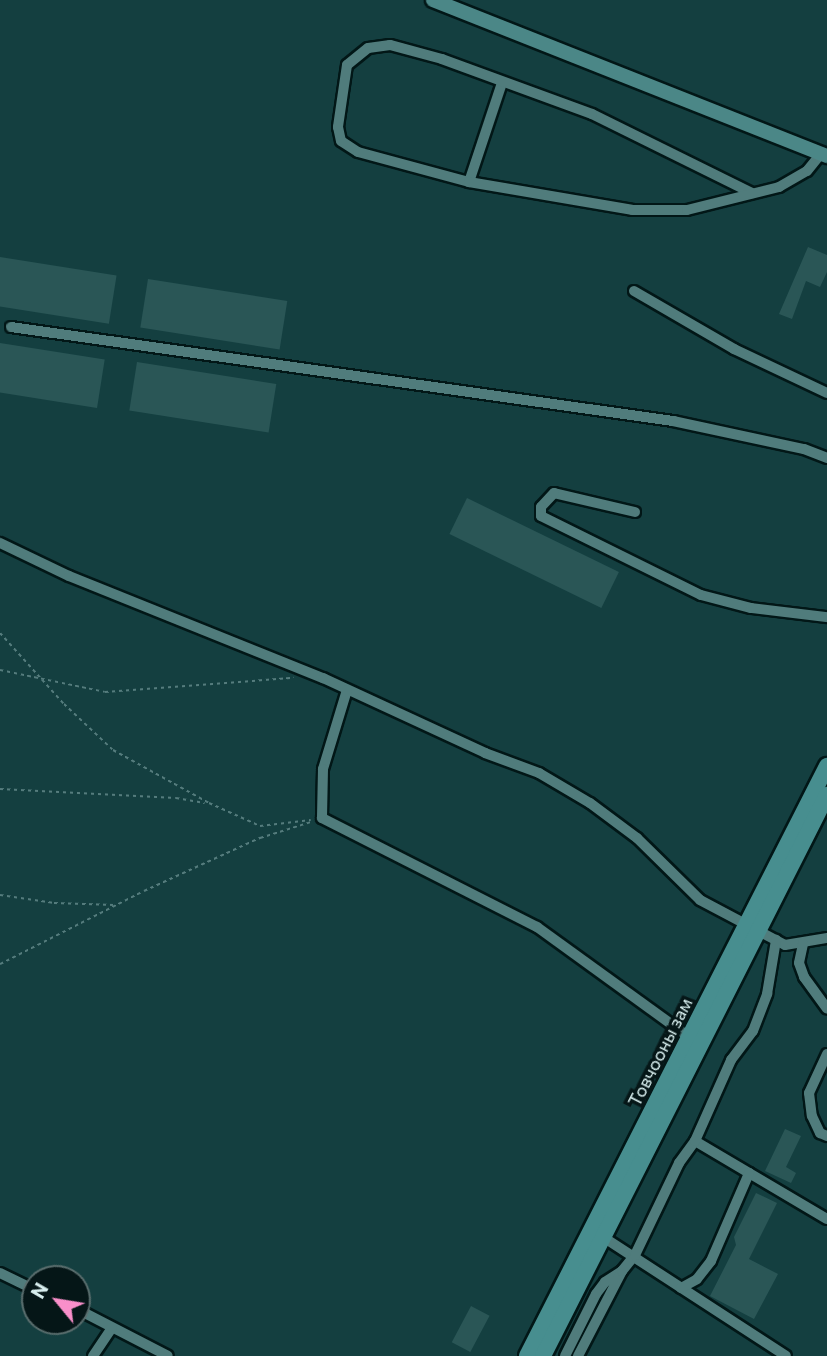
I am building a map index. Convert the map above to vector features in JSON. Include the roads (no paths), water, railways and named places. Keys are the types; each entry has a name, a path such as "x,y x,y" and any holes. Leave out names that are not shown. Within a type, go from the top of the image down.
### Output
{"highway":[{"name":"Товчооны зам","path":"542,1356 603,1237 752,929 827,766"},
{"name":"Товчооны зам","path":"527,1356 689,1037 827,795"}],"main road":[{"path":"433,0 824,155"}],"street":[{"path":"752,193 592,114 442,59 390,45 368,48 347,65 338,127 341,141 358,152 469,181 632,210 687,210 779,187 807,171 824,155"},
{"path":"469,181 502,83"},
{"path":"634,291 734,349 827,393"},
{"path":"11,327 673,421 804,449 827,458"},
{"path":"635,512 554,493 541,507 541,516 701,595 751,608 827,617"},
{"path":"0,543 69,576 211,631 485,753 539,773 590,803 637,838 699,900 785,945 827,938"},
{"path":"347,690 323,769 322,818 537,927 689,1037"},
{"path":"578,1356 622,1271 635,1255 679,1163 695,1141 731,1060 753,1031 767,994 776,940"},
{"path":"803,944 799,963 804,977 827,1009"},
{"path":"827,1054 809,1093 812,1116 820,1133 827,1136"},
{"path":"695,1141 827,1219"},
{"path":"681,1288 697,1279 711,1261 749,1173"},
{"path":"603,1237 635,1255 786,1356"},
{"path":"565,1356 596,1294 605,1282 622,1271"},
{"path":"0,1273 21,1283"},
{"path":"91,1317 168,1356"},
{"path":"93,1356 112,1328"}]}
